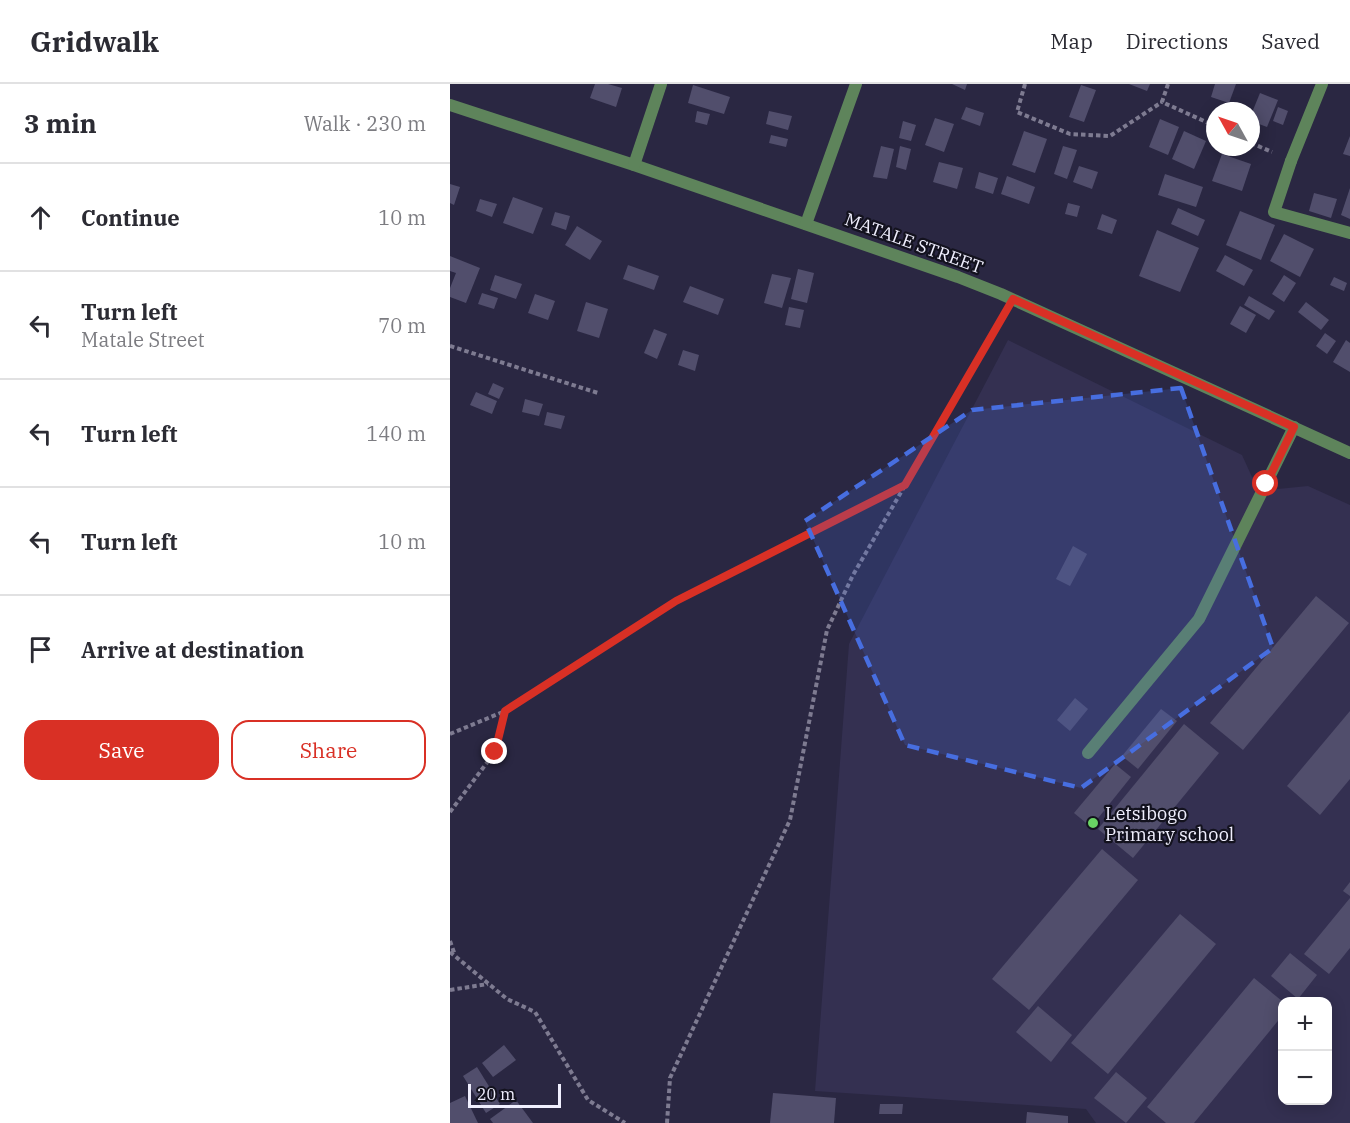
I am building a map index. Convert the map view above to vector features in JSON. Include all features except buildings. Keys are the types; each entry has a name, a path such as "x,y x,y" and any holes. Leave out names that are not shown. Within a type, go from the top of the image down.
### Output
{"street":[{"path":"634,165 661,84"},
{"path":"806,224 856,84"},
{"path":"1322,84 1291,160 1274,212 1350,234"},
{"name":"MATALE STREET","path":"450,105 634,165 1007,296 1350,453"},
{"path":"1088,753 1199,620 1294,427"}],"path":[{"path":"1025,84 1017,112 1070,134 1110,136 1162,102 1168,84"},
{"path":"1162,102 1206,122"},
{"path":"667,1123 670,1078 790,820 827,630 854,575 1007,296"},
{"path":"450,346 598,393"},
{"path":"450,734 505,711 676,601 905,485"},
{"path":"450,812 495,752 505,711"},
{"path":"450,941 456,956"},
{"path":"450,952 507,999 535,1012 588,1100 625,1123"},
{"path":"450,990 489,984"}],"highlighted area":[{"path":"1181,388 1273,648 1081,788 905,745 805,521 972,410"}],"shaded area":[{"name":"Letsibogo Primary school","path":"1008,340 1242,455 1252,477 1266,484 1278,489 1308,486 1350,505 1350,1123 1096,1123 1086,1109 815,1091 849,644"}],"place":[{"name":"Letsibogo Primary school","path":"1093,823"}],"route":[{"path":"495,752 505,711 676,601 905,485 1013,299 1294,427 1266,484"}]}
